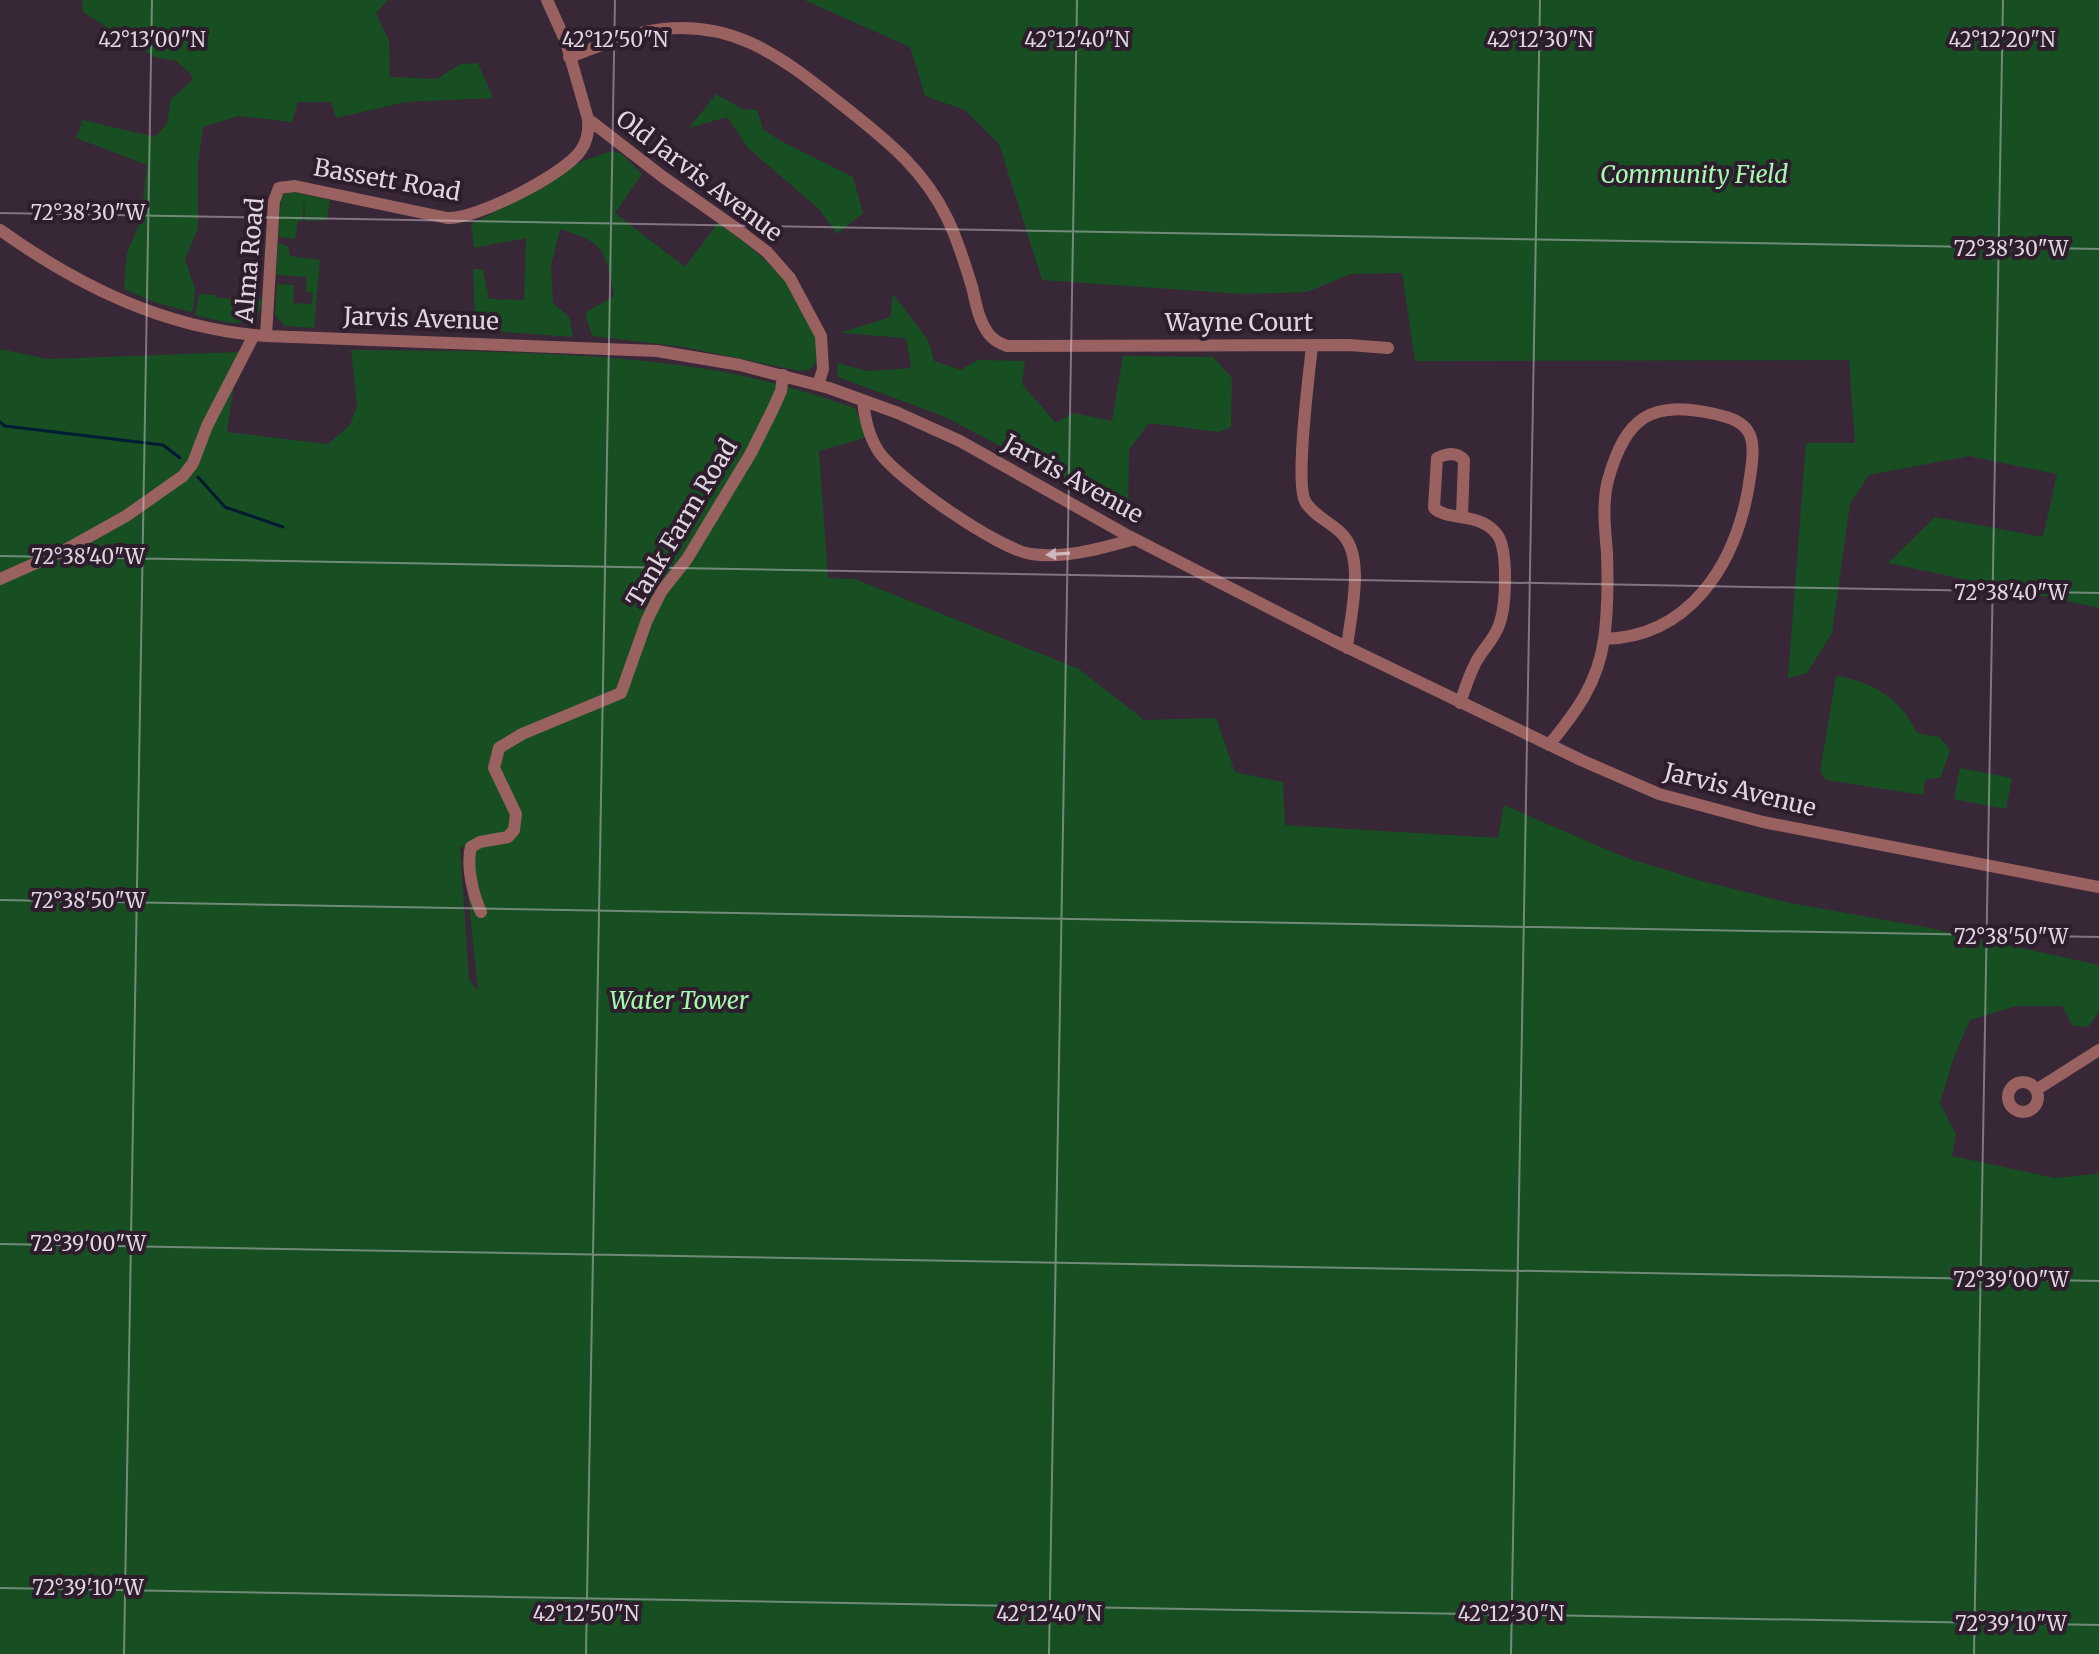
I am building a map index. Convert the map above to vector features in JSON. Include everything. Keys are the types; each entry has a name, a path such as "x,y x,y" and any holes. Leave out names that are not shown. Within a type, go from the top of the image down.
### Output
{"street":[{"name":"Old Jarvis Avenue","path":"547,0 559,24 588,119 767,252 790,278 821,336 823,369 818,385"},
{"name":"Wayne Court","path":"569,57 636,34 673,29 720,32 765,49 801,72 876,132 920,174 949,221 979,316 993,339 1007,346 1349,345 1388,348"},
{"name":"Bassett Road","path":"279,188 288,185 447,218 468,217 529,188 566,165 583,148 589,129 588,119"},
{"name":"Alma Road","path":"260,336 274,198 279,188"},
{"name":"Jarvis Avenue","path":"0,230 63,271 121,302 181,322 260,336 657,351 713,359 818,385 863,400 981,452 1135,539 1347,648 1642,787 1715,811 2099,887"},
{"path":"0,579 65,550 126,516 183,476 193,463 207,426 260,336"},
{"path":"1312,346 1303,445 1304,496 1310,507 1342,534 1354,553 1347,648"},
{"name":"Tank Farm Road","path":"481,912 469,858 471,847 480,842 508,837 516,821 516,814 494,768 499,748 522,734 621,693 647,620 661,592 687,559 751,453 776,403 783,375"},
{"path":"863,400 866,427 885,460 967,523 1003,545 1030,554 1051,555 1098,549 1135,539"},
{"path":"1549,745 1575,713 1594,682 1604,639 1607,603 1606,491 1624,440 1646,416 1662,409 1688,408 1737,421 1750,434 1752,443 1749,481 1735,536 1715,578 1699,599 1668,622 1631,636 1604,639"},
{"path":"1460,703 1475,664 1499,626 1505,575 1501,542 1495,531 1476,520 1441,513 1434,508 1435,465 1437,458 1443,455 1454,454 1464,460 1462,516"},
{"path":"2036,1090 2099,1050"}],"green space":[{"path":"82,0 388,0 376,13 389,41 390,77 437,79 460,64 478,63 493,98 406,102 336,118 331,102 298,102 292,122 238,116 203,127 198,164 198,228 185,259 195,289 193,311 190,312 154,302 124,289 127,253 141,220 147,165 76,138 83,120 155,137 167,124 171,99 193,80 190,73 176,61 154,57 83,12"},
{"name":"Community Field","path":"804,0 2099,0 2099,608 1888,563 1935,517 2043,537 2057,474 1969,456 1869,475 1850,504 1832,633 1807,673 1788,678 1806,443 1855,443 1849,360 1415,361 1402,273 1351,274 1307,292 1242,294 1042,280 999,144 965,110 925,96 910,47"},
{"path":"716,94 742,109 757,110 763,129 853,177 863,213 837,234 819,209 748,148 727,117 689,128"},
{"path":"609,152 621,153 642,174 615,213 685,267 718,223 753,249 784,280 808,316 816,336 820,358 811,369 800,371 684,347 592,336 585,313 614,296 608,269 595,244 560,229 551,266 553,303 569,317 573,337 475,330 473,269 483,269 489,299 524,300 526,238 474,248 471,224 526,196 580,162"},
{"path":"293,192 330,200 327,220 305,221 304,198 303,221 298,221 295,239 278,237 281,198"},
{"path":"278,243 288,246 290,256 320,260 314,328 285,326 275,315 277,284 294,285 293,303 312,304 313,293 306,292 307,277 276,275"},
{"path":"199,294 219,298 262,299 260,311 247,322 237,323 195,315"},
{"path":"893,294 928,340 934,361 961,370 977,360 1025,361 1022,384 1056,423 1073,413 1112,421 1123,356 1213,357 1232,378 1231,427 1219,432 1149,423 1129,450 1128,522 1056,475 943,416 838,377 837,363 867,371 911,368 906,338 840,333 890,317"},
{"name":"Water Tower","path":"0,349 48,359 239,352 227,432 328,444 350,425 357,406 351,350 532,353 623,359 712,370 802,391 855,408 867,437 819,451 828,578 855,579 1079,669 1144,720 1216,718 1235,772 1283,782 1285,825 1498,838 1504,805 1624,857 1702,881 1790,903 1930,928 2099,965 2099,1012 2088,1027 2073,1026 2062,1006 2016,1006 1970,1020 1954,1057 1940,1103 1956,1135 1952,1156 2055,1178 2097,1174 2099,1170 2099,1654 0,1654","holes":["463,846 478,990 469,980 460,847"]},
{"path":"1836,676 1862,682 1884,694 1903,710 1917,733 1939,737 1950,750 1941,777 1925,780 1923,795 1826,780 1820,772"},
{"path":"1960,768 2012,778 2006,809 1954,799"}],"waterway":[{"path":"0,422 5,426 163,445 180,458"},
{"path":"198,477 225,507 283,527"}]}
